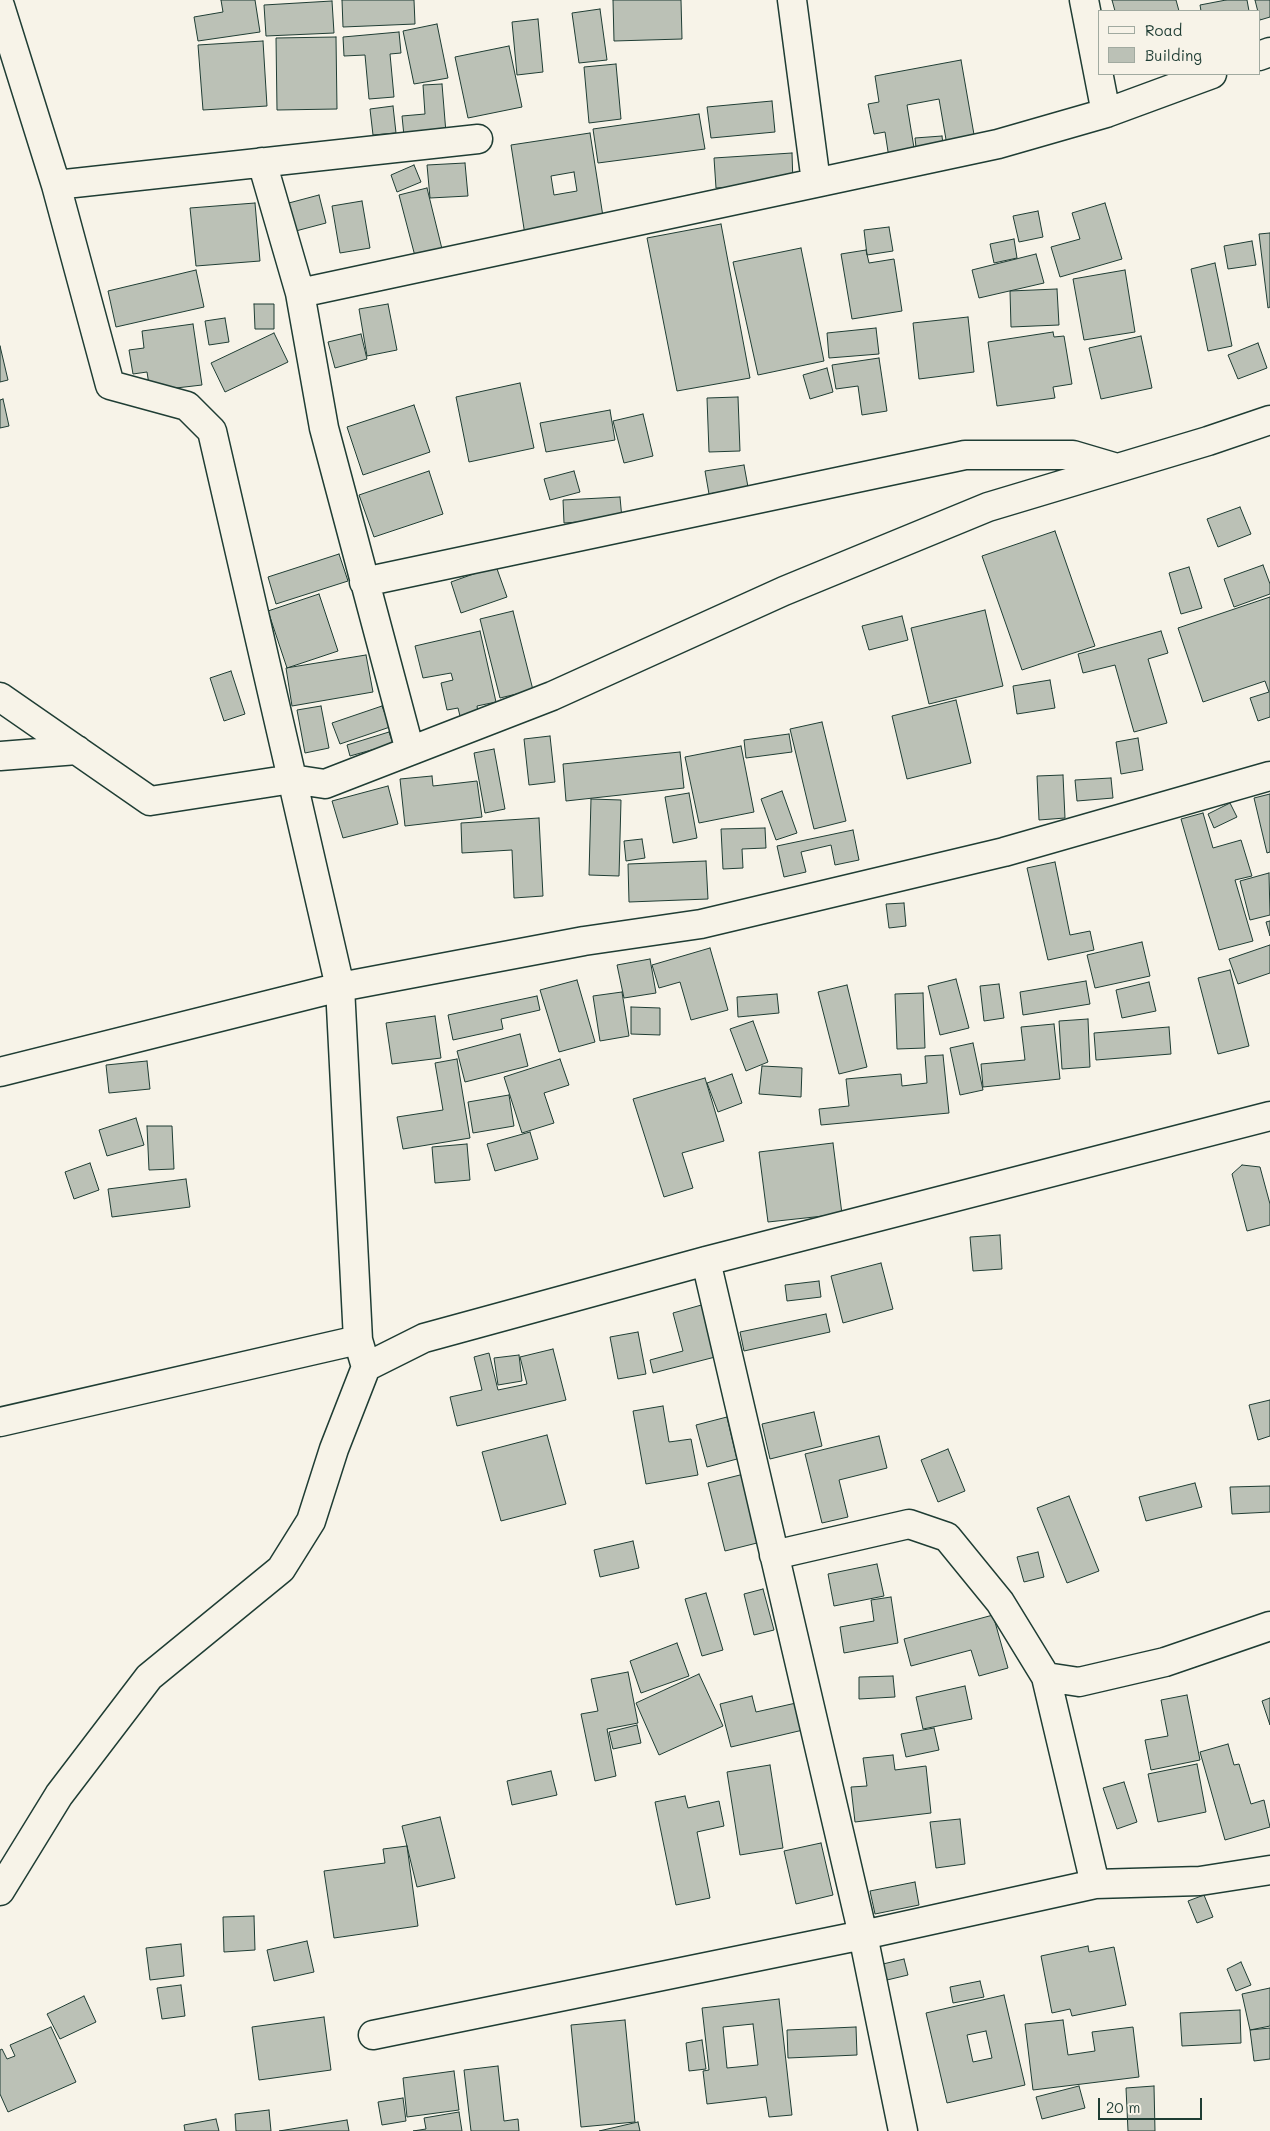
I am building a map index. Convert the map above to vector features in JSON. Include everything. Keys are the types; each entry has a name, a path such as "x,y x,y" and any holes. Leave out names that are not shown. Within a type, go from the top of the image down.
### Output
{"street":[{"path":"792,0 816,182"},
{"path":"1084,0 1098,72"},
{"path":"0,6 56,185 110,385 187,406 212,431 340,987 358,1340 366,1367 334,1449 311,1521 282,1569 149,1677 59,1796 0,1892"},
{"path":"1099,75 1106,113"},
{"path":"300,293 998,144 1106,113 1209,75"},
{"path":"56,185 478,139"},
{"path":"262,162 300,293 324,428 410,751"},
{"path":"0,697 150,800 292,779 325,784 552,696 784,591 988,507 1208,441 1270,420"},
{"path":"364,582 965,455 1030,453 1073,455 1117,468"},
{"path":"0,756 77,750"},
{"path":"0,1072 340,987 584,940 701,924 1004,852 1270,776"},
{"path":"366,1367 424,1338 706,1261 1270,1116"},
{"path":"706,1261 863,1936 903,2131"},
{"path":"0,1422 358,1340"},
{"path":"774,1555 909,1524 946,1537 1000,1602 1046,1677 1095,1884"},
{"path":"1046,1677 1079,1682 1146,1667 1270,1626"},
{"path":"373,2035 863,1936 1095,1884 1200,1881 1270,1870"}],"building":[{"path":"221,0 255,0 260,32 198,41 194,17 223,12"},
{"path":"342,0 414,0 415,24 343,27"},
{"path":"613,0 681,0 682,39 614,41"},
{"path":"1112,0 1176,0 1179,10 1115,10"},
{"path":"1226,0 1247,0 1249,10 1201,10 1200,5"},
{"path":"1255,0 1270,0 1270,17 1260,20 1260,10 1258,10"},
{"path":"332,1 334,33 266,36 264,5"},
{"path":"600,9 607,60 579,63 572,13"},
{"path":"538,19 543,72 517,75 512,22"},
{"path":"437,24 448,78 414,84 403,31"},
{"path":"399,32 401,53 390,54 394,97 369,99 365,55 344,56 343,37"},
{"path":"336,37 337,109 277,110 276,38"},
{"path":"263,41 267,106 203,110 198,45"},
{"path":"509,46 522,107 468,118 455,57"},
{"path":"961,60 976,146 948,151 939,99 907,105 915,154 889,158 885,132 874,134 868,104 879,102 875,76"},
{"path":"616,64 621,119 589,123 584,67"},
{"path":"442,84 446,133 404,136 402,116 425,114 423,85"},
{"path":"772,101 775,132 711,138 707,107"},
{"path":"393,106 396,133 373,135 370,109"},
{"path":"699,114 705,149 598,163 593,129"},
{"path":"590,133 604,223 525,235 511,145","holes":["574,172 577,191 554,195 551,176"]},
{"path":"942,136 944,153 917,156 915,138"},
{"path":"792,153 793,184 716,188 714,158"},
{"path":"465,163 468,196 430,198 427,165"},
{"path":"414,165 421,182 397,192 391,175"},
{"path":"427,188 443,253 416,260 399,195"},
{"path":"319,195 326,223 292,232 285,204"},
{"path":"362,201 370,248 340,253 332,206"},
{"path":"255,203 260,261 196,266 190,208"},
{"path":"1105,203 1122,259 1060,277 1051,247 1080,239 1072,213"},
{"path":"1038,211 1043,237 1019,242 1013,216"},
{"path":"721,224 750,378 677,391 647,238"},
{"path":"889,227 893,251 867,255 864,230"},
{"path":"1270,233 1270,307 1268,308 1259,234"},
{"path":"1014,239 1017,258 994,263 990,244"},
{"path":"1252,241 1256,265 1228,269 1224,246"},
{"path":"801,248 824,361 758,375 733,262"},
{"path":"866,250 869,263 894,259 902,311 852,319 841,254"},
{"path":"1036,254 1044,283 979,298 972,270"},
{"path":"1215,263 1232,346 1208,351 1191,269"},
{"path":"196,270 204,307 116,327 108,291"},
{"path":"1125,270 1135,332 1084,340 1073,279"},
{"path":"1057,289 1059,325 1011,327 1010,291"},
{"path":"254,304 274,304 274,329 255,329"},
{"path":"388,304 397,350 367,356 359,309"},
{"path":"968,317 974,372 919,379 913,323"},
{"path":"225,318 229,342 209,345 205,321"},
{"path":"193,324 202,385 150,391 147,372 133,374 129,350 144,348 142,331"},
{"path":"876,328 879,354 829,358 827,333"},
{"path":"1053,332 1054,337 1064,336 1072,384 1053,387 1055,398 997,406 988,342"},
{"path":"274,333 288,362 225,392 211,363"},
{"path":"361,334 367,359 335,368 328,342"},
{"path":"1141,336 1152,388 1101,399 1089,348"},
{"path":"1258,343 1267,368 1238,379 1228,355"},
{"path":"0,346 8,380 0,382"},
{"path":"879,358 887,411 862,415 858,386 836,389 832,365"},
{"path":"827,368 833,392 810,399 803,375"},
{"path":"520,383 534,448 469,462 456,397"},
{"path":"738,397 740,451 709,452 707,398"},
{"path":"3,399 9,426 0,428 0,400"},
{"path":"414,405 430,452 363,475 347,427"},
{"path":"610,410 615,440 546,452 540,423"},
{"path":"643,414 653,456 624,463 613,421"},
{"path":"744,465 748,487 709,494 705,471"},
{"path":"429,471 443,514 374,537 359,495"},
{"path":"574,471 580,492 550,500 544,479"},
{"path":"620,497 622,519 564,523 563,500"},
{"path":"1240,507 1251,534 1218,547 1207,519"},
{"path":"1055,531 1095,646 1022,670 982,556"},
{"path":"339,554 348,581 276,604 268,577"},
{"path":"1263,565 1270,584 1270,594 1234,607 1224,579"},
{"path":"496,566 507,597 461,613 451,582"},
{"path":"1189,567 1202,608 1181,614 1169,573"},
{"path":"319,594 338,651 287,668 268,611"},
{"path":"1270,597 1270,717 1258,721 1250,698 1269,692 1265,681 1203,702 1178,628"},
{"path":"985,610 1003,686 929,704 911,628"},
{"path":"513,611 533,690 500,698 480,619"},
{"path":"902,616 908,640 869,650 862,626"},
{"path":"480,631 496,702 477,706 478,712 460,716 458,708 447,710 441,683 453,680 451,673 423,678 415,646"},
{"path":"1161,631 1168,653 1148,659 1167,723 1134,732 1115,665 1083,673 1078,654"},
{"path":"366,655 373,692 292,706 286,668"},
{"path":"231,671 245,714 224,721 210,678"},
{"path":"1050,680 1055,708 1017,714 1013,686"},
{"path":"956,700 971,763 907,779 892,716"},
{"path":"321,706 329,748 305,753 297,710"},
{"path":"382,706 390,727 340,744 332,723"},
{"path":"822,722 846,821 814,829 790,729"},
{"path":"389,732 393,744 350,756 347,745"},
{"path":"789,734 792,752 746,758 744,740"},
{"path":"550,736 555,782 529,785 524,739"},
{"path":"1138,738 1143,770 1121,774 1116,742"},
{"path":"741,746 754,812 699,823 685,757"},
{"path":"494,749 505,809 485,813 474,753"},
{"path":"680,752 684,788 566,801 563,764"},
{"path":"1063,775 1065,818 1039,820 1037,776"},
{"path":"432,776 433,786 477,781 482,817 405,826 400,779"},
{"path":"1111,778 1113,798 1077,801 1075,780"},
{"path":"388,786 398,824 343,838 332,801"},
{"path":"782,791 797,833 776,840 761,799"},
{"path":"689,793 697,838 673,843 665,797"},
{"path":"1270,794 1270,852 1267,853 1254,798"},
{"path":"591,799 621,800 619,876 589,875"},
{"path":"1230,803 1237,817 1214,828 1208,814"},
{"path":"1203,813 1213,848 1241,840 1252,876 1235,880 1253,941 1219,950 1181,819"},
{"path":"539,818 543,896 514,898 512,850 462,853 461,823"},
{"path":"765,828 766,848 742,849 743,868 723,869 721,829"},
{"path":"853,830 859,860 835,865 831,845 801,852 806,872 784,877 777,846"},
{"path":"642,839 645,858 626,861 624,841"},
{"path":"706,861 708,899 629,902 628,864"},
{"path":"1055,862 1070,935 1090,931 1094,950 1048,960 1027,868"},
{"path":"1269,873 1270,915 1250,920 1240,881"},
{"path":"904,903 906,926 889,928 886,904"},
{"path":"1270,921 1270,936 1266,922"},
{"path":"1142,942 1150,976 1095,988 1087,955"},
{"path":"1270,945 1270,973 1238,984 1229,959"},
{"path":"710,948 728,1010 691,1020 680,982 659,988 652,965"},
{"path":"650,959 656,993 624,998 617,965"},
{"path":"1230,970 1249,1046 1218,1054 1198,978"},
{"path":"956,979 969,1028 940,1035 928,986"},
{"path":"577,980 595,1042 559,1052 540,990"},
{"path":"1086,981 1090,1004 1023,1015 1020,992"},
{"path":"1149,982 1156,1011 1122,1018 1116,990"},
{"path":"999,984 1004,1018 984,1021 980,986"},
{"path":"847,985 867,1067 839,1074 818,992"},
{"path":"622,992 629,1036 600,1041 593,996"},
{"path":"923,993 925,1048 897,1049 895,994"},
{"path":"777,994 779,1013 738,1017 737,997"},
{"path":"537,996 540,1010 501,1019 503,1029 453,1040 448,1015"},
{"path":"631,1007 660,1008 660,1035 631,1034"},
{"path":"435,1016 441,1058 392,1064 386,1023"},
{"path":"1088,1019 1090,1067 1062,1069 1059,1021"},
{"path":"753,1021 768,1062 746,1071 730,1029"},
{"path":"1054,1024 1060,1079 983,1087 981,1064 1025,1060 1021,1027"},
{"path":"1169,1027 1171,1054 1096,1060 1094,1033"},
{"path":"520,1034 528,1066 465,1082 457,1051"},
{"path":"973,1043 983,1090 960,1095 950,1048"},
{"path":"943,1055 949,1113 821,1125 819,1109 849,1106 846,1079 901,1074 902,1086 927,1083 925,1056"},
{"path":"457,1059 470,1138 403,1149 397,1117 443,1110 435,1063"},
{"path":"560,1059 569,1085 544,1093 554,1123 522,1133 504,1077"},
{"path":"147,1061 150,1089 109,1093 106,1065"},
{"path":"762,1066 802,1068 801,1097 759,1094"},
{"path":"732,1074 742,1103 718,1112 707,1083"},
{"path":"705,1078 724,1141 682,1153 693,1188 664,1197 633,1099"},
{"path":"509,1095 514,1126 473,1133 468,1102"},
{"path":"136,1118 144,1145 107,1156 99,1130"},
{"path":"147,1126 172,1126 174,1169 149,1170"},
{"path":"530,1132 538,1159 495,1171 487,1144"},
{"path":"833,1143 842,1214 768,1222 759,1152"},
{"path":"467,1144 470,1180 435,1183 432,1147"},
{"path":"90,1163 99,1190 74,1199 65,1172"},
{"path":"1242,1165 1260,1167 1270,1204 1270,1225 1247,1231 1232,1174"},
{"path":"186,1179 190,1207 112,1217 108,1189"},
{"path":"1000,1235 1002,1269 973,1271 970,1237"},
{"path":"881,1263 893,1309 843,1323 831,1276"},
{"path":"819,1281 821,1297 787,1301 785,1285"},
{"path":"705,1304 719,1356 653,1373 650,1360 683,1351 673,1313"},
{"path":"826,1314 830,1332 744,1351 740,1332"},
{"path":"638,1332 646,1374 618,1379 610,1337"},
{"path":"553,1349 566,1400 457,1426 450,1397 482,1390 474,1357 489,1353 498,1390 527,1384 520,1357"},
{"path":"519,1355 522,1381 498,1385 494,1358"},
{"path":"1270,1400 1270,1436 1258,1440 1249,1405"},
{"path":"663,1406 669,1442 691,1439 698,1475 646,1484 633,1411"},
{"path":"814,1412 822,1446 770,1459 762,1424"},
{"path":"727,1417 737,1459 707,1467 696,1425"},
{"path":"547,1435 566,1504 501,1521 482,1452"},
{"path":"879,1436 887,1468 839,1480 848,1517 822,1523 805,1454"},
{"path":"948,1449 965,1491 938,1502 921,1460"},
{"path":"744,1474 761,1542 725,1551 708,1483"},
{"path":"1195,1483 1202,1507 1146,1521 1139,1497"},
{"path":"1270,1486 1270,1512 1232,1514 1230,1487"},
{"path":"1069,1496 1099,1571 1067,1583 1037,1508"},
{"path":"633,1541 639,1568 600,1577 594,1550"},
{"path":"1038,1552 1044,1577 1024,1582 1017,1557"},
{"path":"877,1564 884,1596 834,1606 828,1574"},
{"path":"763,1589 774,1630 754,1635 744,1594"},
{"path":"706,1593 723,1650 702,1656 685,1599"},
{"path":"891,1597 898,1643 844,1653 840,1627 874,1621 871,1600"},
{"path":"993,1615 1008,1668 979,1676 971,1650 911,1666 904,1639"},
{"path":"677,1643 689,1676 641,1693 630,1661"},
{"path":"628,1672 638,1723 607,1729 616,1776 595,1781 581,1714 598,1711 591,1679"},
{"path":"699,1674 723,1726 659,1755 636,1703"},
{"path":"893,1676 895,1697 859,1699 859,1677"},
{"path":"965,1686 972,1719 923,1729 916,1697"},
{"path":"1187,1695 1200,1760 1151,1770 1145,1740 1168,1736 1161,1700"},
{"path":"752,1696 756,1712 796,1703 803,1730 731,1747 720,1704"},
{"path":"1270,1698 1270,1725 1262,1701"},
{"path":"637,1725 641,1743 613,1749 609,1732"},
{"path":"934,1728 939,1750 906,1757 901,1734"},
{"path":"1228,1744 1234,1765 1239,1764 1251,1804 1264,1800 1270,1827 1225,1840 1200,1752"},
{"path":"893,1755 895,1770 926,1766 931,1813 855,1822 851,1787 867,1786 863,1758"},
{"path":"1197,1764 1206,1812 1158,1822 1148,1774"},
{"path":"770,1765 783,1848 740,1855 727,1772"},
{"path":"551,1771 557,1795 512,1805 507,1781"},
{"path":"1124,1782 1137,1822 1117,1829 1103,1788"},
{"path":"685,1796 688,1808 719,1801 724,1826 697,1832 710,1898 676,1905 655,1802"},
{"path":"440,1817 455,1878 417,1887 402,1826"},
{"path":"960,1819 965,1864 936,1868 930,1822"},
{"path":"821,1843 833,1895 796,1904 784,1851"},
{"path":"407,1846 418,1926 334,1938 324,1871 385,1863 383,1849"},
{"path":"915,1882 919,1905 875,1914 870,1891"},
{"path":"1204,1895 1213,1917 1197,1923 1188,1901"},
{"path":"254,1916 255,1950 224,1952 223,1917"},
{"path":"307,1941 314,1972 274,1981 267,1950"},
{"path":"181,1944 184,1976 150,1980 146,1948"},
{"path":"1088,1946 1089,1952 1114,1947 1126,2005 1072,2016 1070,2009 1052,2013 1041,1956"},
{"path":"904,1959 908,1975 887,1980 883,1964"},
{"path":"1241,1962 1251,1985 1236,1991 1227,1969"},
{"path":"980,1981 984,1997 953,2003 950,1987"},
{"path":"181,1985 185,2016 162,2019 157,1988"},
{"path":"1270,1988 1270,2026 1250,2030 1242,1994"},
{"path":"1004,1995 1025,2085 947,2103 926,2013","holes":["986,2031 992,2058 973,2062 967,2035"]},
{"path":"84,1996 96,2022 60,2039 47,2014"},
{"path":"779,1999 792,2115 769,2117 766,2097 707,2104 703,2071 709,2070 702,2008","holes":["753,2024 758,2065 727,2068 723,2027"]},
{"path":"1240,2010 1241,2043 1182,2046 1180,2013"},
{"path":"324,2017 331,2070 259,2080 252,2027"},
{"path":"625,2020 635,2122 581,2127 571,2025"},
{"path":"1063,2020 1068,2055 1095,2051 1092,2032 1133,2027 1139,2077 1033,2090 1025,2024"},
{"path":"51,2027 76,2082 8,2112 0,2094 0,2050 2,2049 7,2059 15,2056 10,2045"},
{"path":"856,2027 857,2055 788,2058 787,2030"},
{"path":"1270,2028 1270,2059 1254,2061 1250,2030"},
{"path":"702,2040 706,2069 689,2071 686,2043"},
{"path":"498,2066 504,2121 518,2119 519,2131 471,2131 464,2070"},
{"path":"454,2071 459,2110 407,2117 403,2078"},
{"path":"1079,2086 1085,2108 1042,2119 1036,2097"},
{"path":"1154,2086 1155,2131 1128,2131 1126,2088"},
{"path":"403,2098 406,2121 382,2125 378,2102"},
{"path":"269,2110 271,2131 236,2131 235,2114"},
{"path":"459,2112 462,2131 413,2131 426,2129 424,2118"},
{"path":"216,2119 219,2131 185,2131 184,2125"},
{"path":"347,2120 349,2131 279,2131"},
{"path":"638,2122 640,2131 599,2131"}]}
